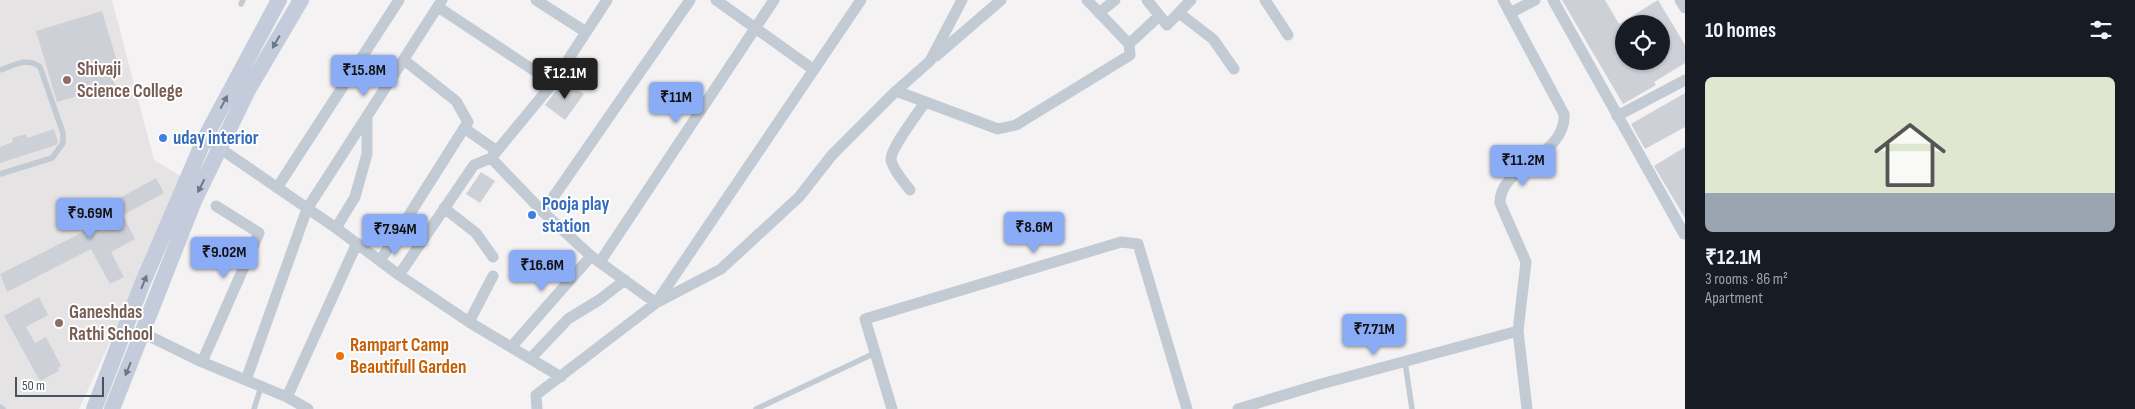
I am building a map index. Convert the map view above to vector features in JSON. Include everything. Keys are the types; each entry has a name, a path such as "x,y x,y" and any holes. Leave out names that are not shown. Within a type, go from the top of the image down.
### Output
{"street":[{"path":"279,0 205,138 143,282 96,402 113,405 194,201 248,90 301,0"},
{"path":"277,188 399,0"},
{"path":"536,0 586,32"},
{"path":"399,275 474,165 494,154 553,83 607,0"},
{"path":"543,212 690,0"},
{"path":"716,0 814,70"},
{"path":"512,346 596,259 774,0"},
{"path":"656,303 861,0"},
{"path":"930,61 962,0"},
{"path":"537,409 536,395 562,377 656,303 721,270 800,197 832,155 896,91 1001,0"},
{"path":"896,91 998,129 1016,125 1130,55 1129,44 1087,0"},
{"path":"1099,13 1115,0"},
{"path":"1147,0 1168,25 1191,0"},
{"path":"1266,0 1288,35"},
{"path":"1503,0 1564,114 1564,124 1559,137 1507,184 1500,195 1500,203 1526,262 1518,331 1527,409"},
{"path":"1510,13 1535,0"},
{"path":"1554,0 1684,234"},
{"path":"1680,0 1685,8"},
{"path":"246,380 307,209 440,3 553,83"},
{"path":"1179,13 1213,39 1234,69"},
{"path":"1129,44 1159,16"},
{"path":"380,261 468,122 456,101 404,60"},
{"path":"1617,116 1685,80"},
{"path":"910,190 891,158 894,148 925,102"},
{"path":"336,228 355,197 367,154 367,117"},
{"path":"464,128 494,154 543,212 596,259 656,303"},
{"path":"205,138 221,147 399,275 469,322 562,377"},
{"path":"202,362 259,233 216,206"},
{"path":"444,208 476,234 494,257"},
{"path":"892,409 865,319 1121,242 1138,244 1187,409"},
{"path":"287,397 356,243"},
{"path":"469,322 493,276"},
{"path":"531,358 568,319 599,300 625,280"},
{"path":"1238,409 1404,361 1518,331"},
{"path":"143,333 202,362 287,397 308,409"}],"lane":[{"path":"0,70 25,61 33,62 40,68 63,133 64,143 52,158 0,174"},
{"path":"756,409 875,354"},
{"path":"1404,361 1412,409"},
{"path":"254,409 261,387"}],"shaded area":[{"path":"0,0 112,0 154,160 185,179 79,409 0,409"}],"building":[{"path":"1562,0 1605,0 1615,17 1615,70 1670,70 1670,20 1685,45 1685,63 1654,82 1656,85 1623,104"},
{"path":"1658,0 1667,15 1634,15"},
{"path":"102,11 121,75 112,77 115,85 57,102 36,31"},
{"path":"564,80 584,94 565,120 545,105"},
{"path":"1685,93 1685,127 1645,149 1631,124"},
{"path":"54,129 58,142 56,145 0,163 0,147 13,142 12,138 26,134 27,138"},
{"path":"1685,147 1685,218 1654,166"},
{"path":"481,172 495,181 480,203 466,194"},
{"path":"156,178 164,193 123,215 135,239 111,252 124,277 110,284 91,249 7,292 0,274 93,227 94,225 89,215"},
{"path":"39,297 48,315 26,327 35,343 46,337 61,366 58,368 59,371 40,381 4,316"}],"place":[{"name":"Shivaji Science College","path":"67,80"},
{"name":"uday interior","path":"163,138"},
{"name":"Pooja play station","path":"532,215"},
{"name":"Ganeshdas Rathi School","path":"59,323"},
{"name":"Rampart Camp Beautifull Garden","path":"340,356"}]}
